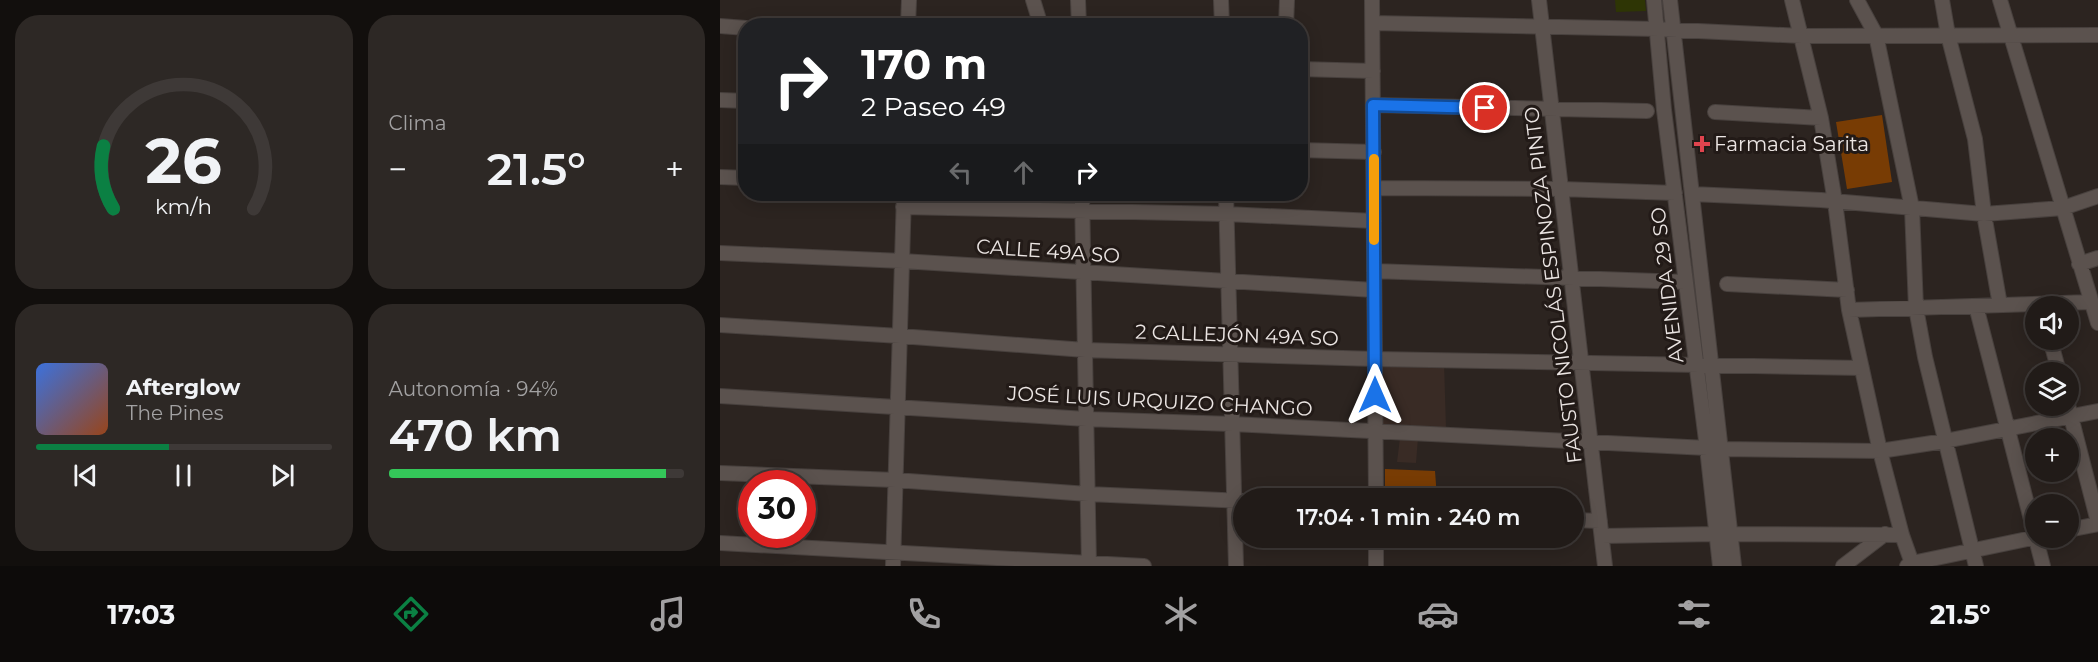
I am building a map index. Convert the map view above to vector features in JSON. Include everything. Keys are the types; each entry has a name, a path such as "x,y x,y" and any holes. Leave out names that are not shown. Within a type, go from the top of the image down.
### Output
{"street":[{"path":"908,18 909,0"},
{"path":"1033,0 1039,18"},
{"path":"1078,0 1079,18"},
{"path":"1221,0 1222,18"},
{"path":"1287,0 1287,18"},
{"path":"1372,0 1376,488"},
{"name":"FAUSTO NICOLÁS ESPINOZA PINTO","path":"1539,0 1605,566"},
{"name":"AVENIDA 29 SO","path":"1654,0 1684,282 1696,366 1714,449 1734,566"},
{"name":"AVENIDA 29 SO","path":"1670,0 1711,367 1716,534 1720,566"},
{"path":"1792,0 1821,118 1849,310 1880,451 1910,565 1971,549 2025,539"},
{"path":"1857,0 1876,35 1912,208 1916,308 1924,357 1976,566"},
{"path":"1942,0 1948,35 1975,139 1984,214 2000,305"},
{"path":"2000,0 2098,323"},
{"path":"1373,23 1657,28 1802,36 2098,35"},
{"path":"720,26 738,27"},
{"path":"1308,69 1373,71"},
{"path":"720,100 738,101"},
{"path":"1373,105 1647,111"},
{"path":"1715,112 1821,118"},
{"path":"1308,150 1374,153"},
{"path":"720,177 738,178"},
{"path":"1374,188 1561,189 1675,193"},
{"path":"1692,194 1984,214 2063,208 2098,196"},
{"path":"893,560 904,201"},
{"path":"919,201 1082,212 1227,214 1374,222"},
{"path":"1082,201 1089,565"},
{"path":"1226,201 1232,424 1238,488"},
{"name":"CALLE 49A SO","path":"720,253 902,261 1374,290"},
{"path":"2079,264 2098,258"},
{"path":"1374,271 1684,282"},
{"path":"1727,284 1847,290"},
{"path":"2079,303 2091,302"},
{"path":"1849,310 2025,305"},
{"path":"1976,306 2025,496"},
{"name":"2 CALLEJÓN 49A SO","path":"720,325 1085,350 1711,367 1862,368"},
{"name":"JOSÉ LUIS URQUIZO CHANGO","path":"720,396 1086,418 1714,449 1880,451 2007,429 2049,416"},
{"name":"JOSÉ LUIS URQUIZO CHANGO","path":"2079,410 2098,411"},
{"path":"2071,416 2098,523 2079,527"},
{"path":"720,473 895,480 1088,494 1233,501"},
{"path":"1584,520 1600,521"},
{"path":"1602,536 1716,534"},
{"path":"1730,534 1902,535"},
{"path":"1843,566 1885,534"},
{"path":"720,543 893,560 1144,566"},
{"path":"1236,566 1237,548"},
{"path":"1376,548 1376,566"},
{"path":"2039,548 2043,566"}],"shaded area":[{"path":"1378,362 1444,362 1446,428 1379,426"},
{"path":"1400,438 1418,438 1416,463 1397,462"}],"green space":[{"path":"1615,0 1645,0 1646,11 1616,12"}],"building":[{"path":"1882,115 1892,182 1847,189 1836,122"},
{"path":"1385,469 1435,471 1436,488 1385,488"}],"slow traffic":[{"path":"1374,159 1374,240"}],"place":[{"name":"Farmacia Sarita","path":"1702,144"}],"route":[{"path":"1375,395 1373,105 1485,108"}]}
